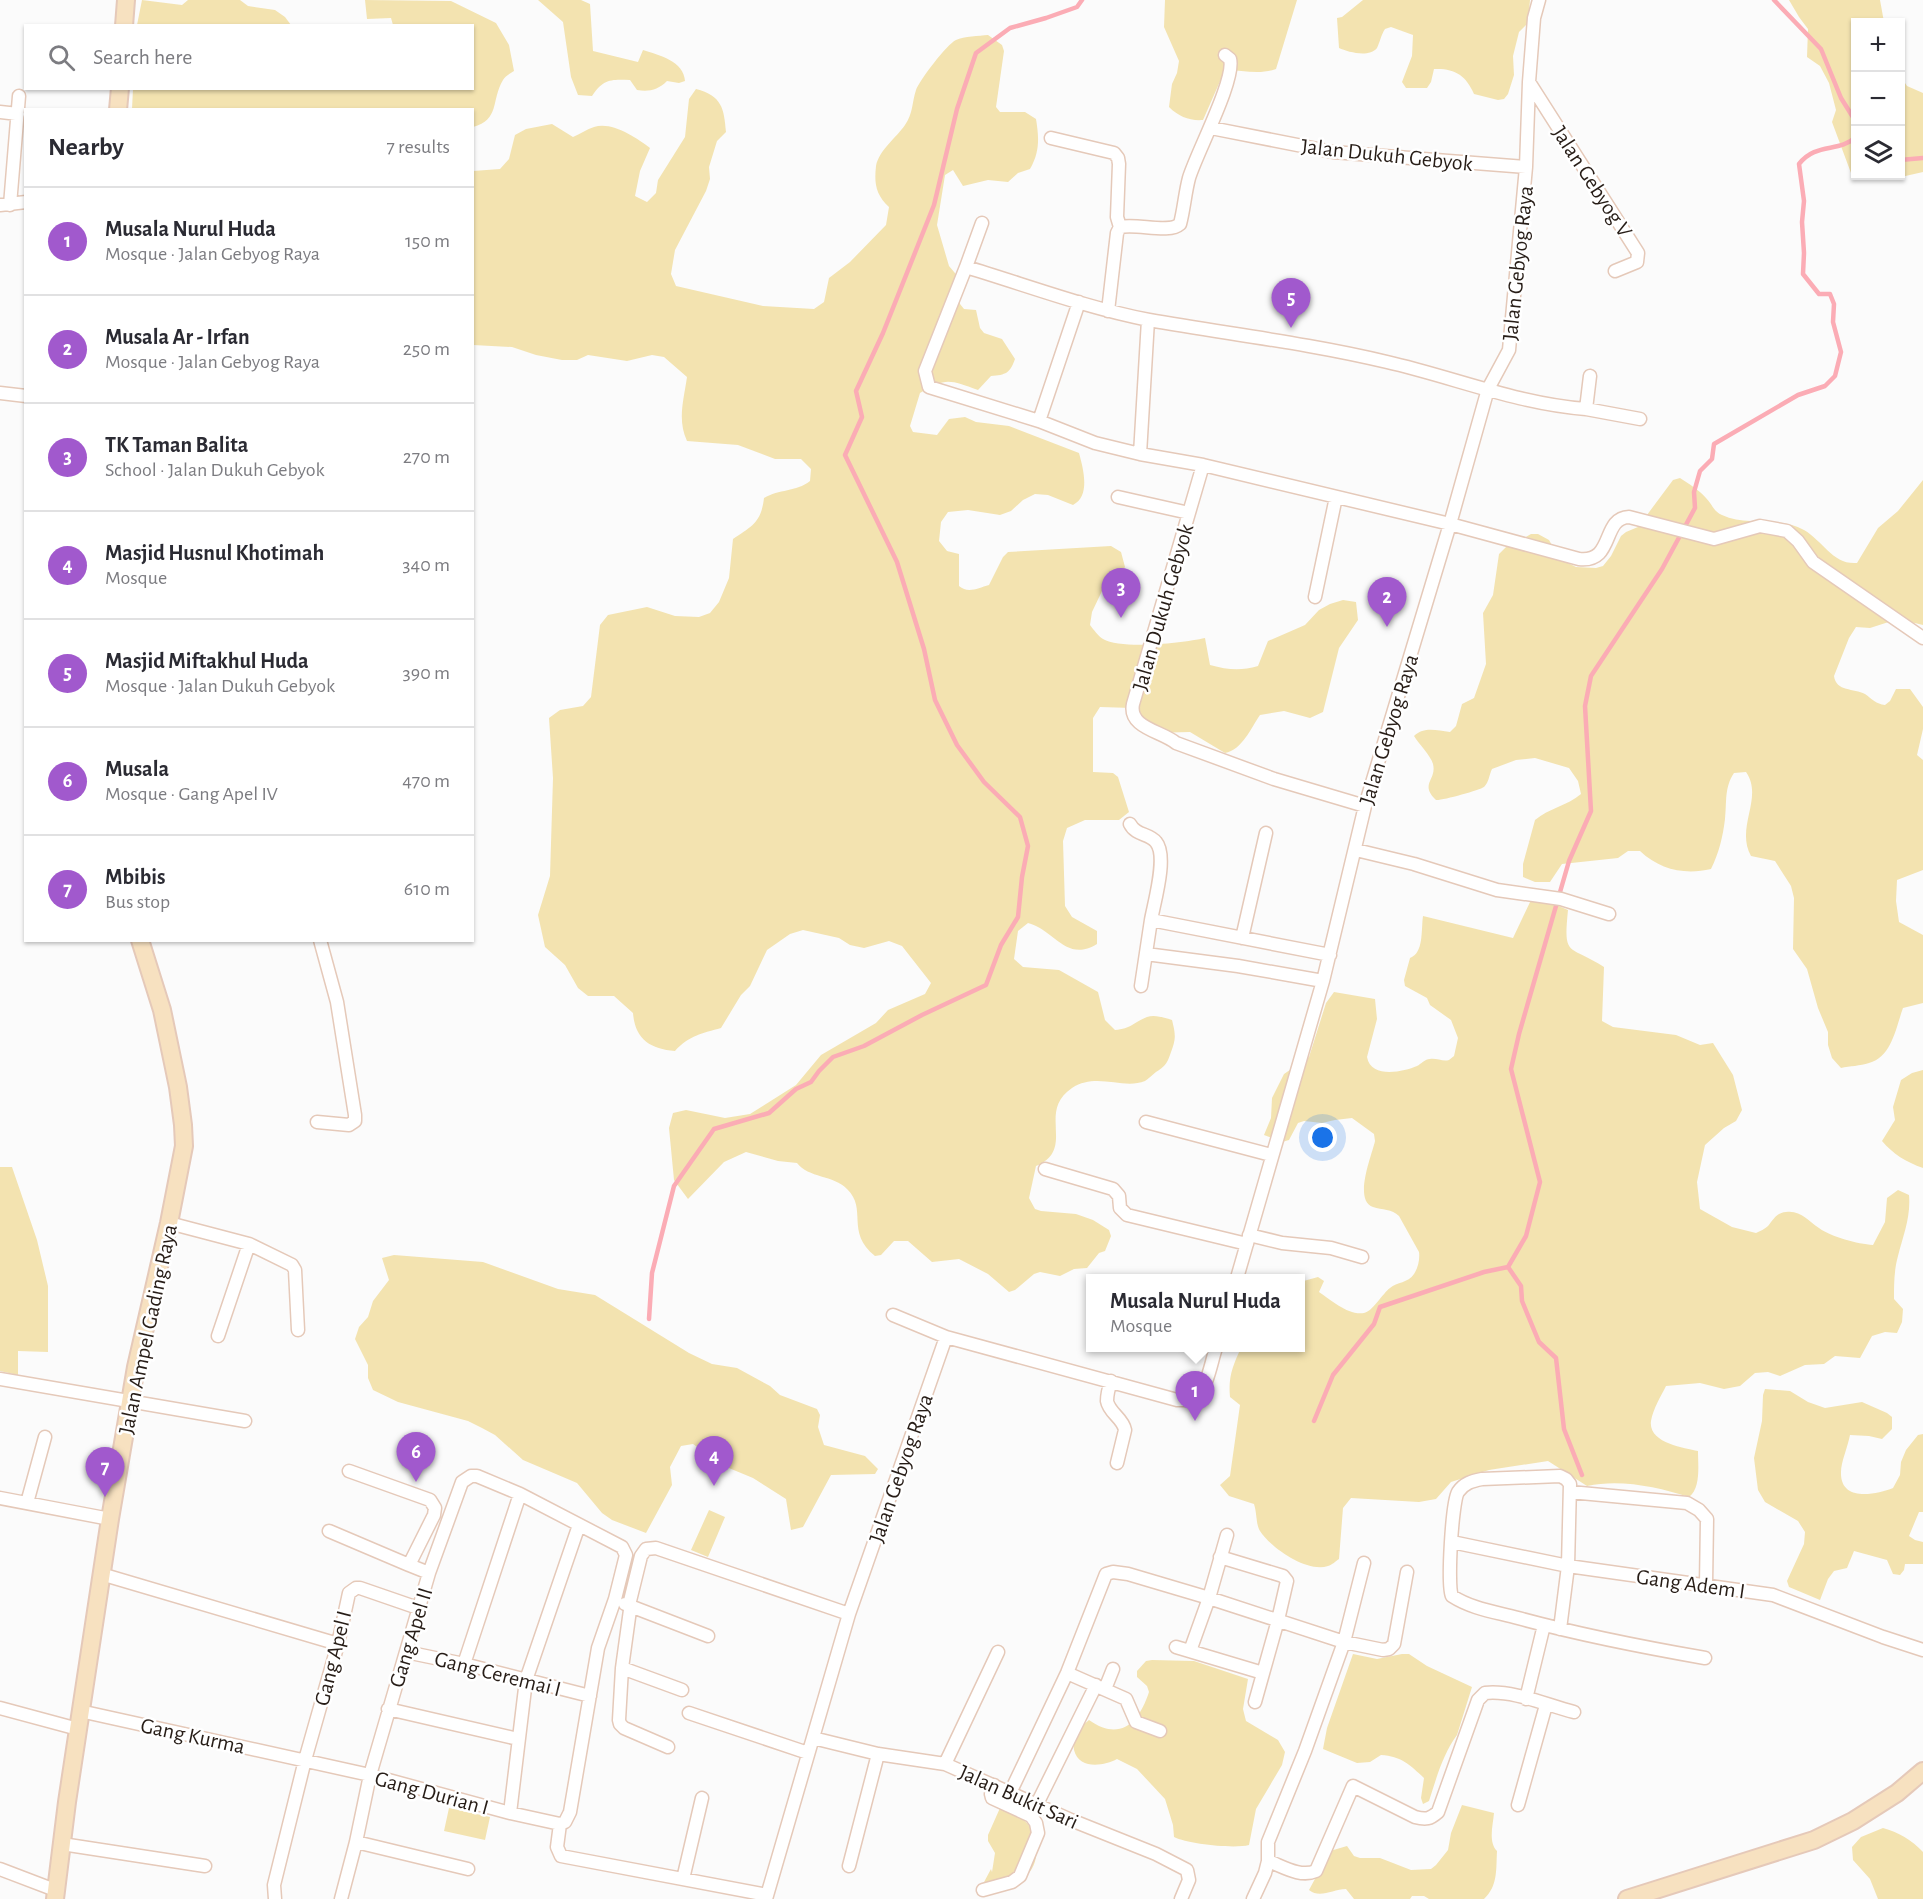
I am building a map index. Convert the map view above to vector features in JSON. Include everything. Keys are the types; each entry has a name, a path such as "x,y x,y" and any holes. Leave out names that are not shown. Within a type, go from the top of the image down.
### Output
{"main road":[{"path":"124,24 126,0"},
{"path":"118,108 120,90"},
{"name":"Jalan Ampel Gading Raya","path":"55,1894 101,1574 136,1368 184,1146 178,1088 162,1010 141,942"},
{"path":"1627,1899 1814,1840 1853,1821 1897,1792 1923,1771"}],"street":[{"name":"Jalan Gebyog Raya","path":"1238,1274 1330,956 1365,806 1488,389 1509,350 1526,167 1534,18 1539,0"},
{"path":"1108,310 1117,232 1120,227 1128,225 1172,228 1180,224 1189,178 1211,128 1230,69 1230,59 1225,55"},
{"name":"Jalan Gebyog V","path":"1529,82 1638,253 1637,262 1615,271"},
{"path":"20,96 5,205 24,202"},
{"path":"0,112 18,114"},
{"name":"Jalan Dukuh Gebyok","path":"1211,128 1333,153 1526,167"},
{"path":"1051,138 1114,153 1118,161 1117,217 1120,227"},
{"path":"982,223 930,355 925,371 929,387 1040,421 1095,443 1203,465 1450,524 1579,559 1588,560 1598,556 1617,521 1623,517 1714,539 1760,526 1787,531 1813,562 1923,639"},
{"path":"966,267 1079,302 1148,320 1292,342 1387,362 1546,405 1586,409 1640,419"},
{"path":"1040,421 1079,302"},
{"path":"1140,454 1148,320"},
{"path":"1586,409 1590,376"},
{"path":"0,393 24,396"},
{"name":"Jalan Dukuh Gebyok","path":"1203,465 1133,704 1133,716 1145,727 1168,736 1176,743 1274,779 1365,806"},
{"path":"1118,497 1189,513"},
{"path":"1315,597 1336,497"},
{"path":"1130,824 1136,832 1153,839 1158,844 1160,852 1157,921 1146,954 1141,986"},
{"path":"1242,938 1266,833"},
{"path":"1356,850 1414,864 1497,890 1559,899 1609,914"},
{"path":"1157,921 1330,956"},
{"path":"317,1122 349,1125 355,1121 337,1002 321,942"},
{"path":"1146,954 1238,966 1323,981"},
{"path":"1146,1122 1271,1155"},
{"path":"1045,1169 1113,1189 1119,1196 1120,1208 1127,1215 1248,1240 1331,1248 1362,1257"},
{"path":"169,1223 249,1244 292,1265 295,1270 298,1330"},
{"path":"218,1336 249,1244"},
{"path":"893,1315 945,1337 1177,1400 1189,1400 1197,1396 1204,1384 1214,1352"},
{"name":"Jalan Gebyog Raya","path":"766,1897 849,1614 945,1337"},
{"path":"0,1379 245,1422"},
{"path":"1111,1381 1107,1401 1125,1430 1117,1463"},
{"path":"27,1503 45,1437"},
{"name":"Gang Apel II","path":"341,1899 370,1775 429,1573 409,1565 434,1515 435,1508 430,1500 350,1471"},
{"path":"429,1573 462,1482 471,1476 477,1476 520,1494 622,1547 627,1555 598,1648 570,1812 565,1822 560,1824 557,1847 561,1856 766,1897"},
{"path":"1560,1629 1568,1566 1570,1484 1560,1476 1470,1481 1462,1486 1456,1495 1453,1517 1449,1584 1452,1596 1468,1605 1560,1629 1639,1647 1705,1658"},
{"path":"1570,1492 1694,1505 1707,1519 1706,1585"},
{"path":"464,1664 520,1494"},
{"path":"0,1498 110,1519"},
{"path":"510,1813 526,1680 579,1525"},
{"path":"329,1531 409,1565"},
{"path":"1190,1651 1209,1598 1227,1535"},
{"name":"Gang Adem I","path":"1452,1542 1568,1566 1773,1595 1923,1650"},
{"path":"668,1747 622,1727 620,1724 622,1668 629,1605 641,1556 646,1549 656,1548 849,1614"},
{"path":"1220,1557 1283,1576 1287,1581 1254,1702"},
{"path":"1253,1899 1268,1861 1268,1842 1305,1751 1344,1642 1364,1563"},
{"path":"1010,1793 1067,1673 1106,1574 1109,1572 1128,1574 1344,1642 1383,1650 1389,1649 1394,1644 1407,1572"},
{"path":"101,1574 338,1644"},
{"name":"Gang Apel I","path":"275,1899 274,1886 305,1760 338,1644 349,1593 356,1588 418,1608"},
{"path":"615,1599 708,1636"},
{"path":"1526,1699 1544,1625"},
{"path":"1176,1647 1263,1673"},
{"name":"Gang Ceremai I","path":"406,1652 464,1664 590,1696"},
{"path":"945,1764 998,1652"},
{"path":"622,1668 682,1690"},
{"path":"983,1890 1012,1882 1020,1876 1038,1833 1033,1810 1100,1687 1113,1669"},
{"path":"1067,1673 1126,1698 1136,1722 1160,1731"},
{"path":"1268,1861 1295,1872 1309,1874 1316,1871 1353,1786 1415,1817 1424,1820 1431,1818 1438,1812 1478,1700 1485,1693 1496,1692 1574,1713"},
{"path":"1518,1805 1546,1705"},
{"path":"0,1708 78,1729"},
{"path":"388,1709 518,1739"},
{"name":"Gang Kurma","path":"80,1711 305,1760"},
{"path":"689,1713 808,1753"},
{"name":"Jalan Bukit Sari","path":"813,1738 878,1754 945,1764 1010,1793 1033,1810 1184,1867 1189,1880 1181,1899"},
{"path":"849,1866 878,1754"},
{"name":"Gang Durian I","path":"305,1760 560,1824"},
{"path":"994,1785 992,1798 1033,1810"},
{"path":"683,1879 702,1798"},
{"path":"356,1842 468,1869"},
{"path":"62,1844 205,1866"},
{"path":"0,1869 55,1894"}],"shaded area":[{"path":"142,0 182,5 188,0 240,0 248,6 275,10 290,24 137,24"},
{"path":"365,0 451,1 496,23 509,45 514,71 503,80 499,87 494,108 487,120 474,127 474,108 132,108 133,90 474,90 474,24 393,24 391,18 367,19"},
{"path":"538,0 581,0 590,4 593,51 638,62 643,50 656,54 670,60 680,68 685,81 679,83 667,81 653,90 645,91 637,90 630,80 613,80 600,86 592,96 578,95 571,77 563,22"},
{"path":"1165,0 1297,0 1276,69 1257,72 1225,70 1203,120 1198,120 1181,116 1169,107 1172,84 1179,61 1164,27"},
{"path":"1363,0 1530,0 1528,23 1519,32 1513,56 1514,75 1508,94 1504,99 1498,100 1474,94 1463,77 1453,71 1441,69 1434,69 1427,88 1406,88 1402,82 1412,56 1413,35 1391,27 1385,29 1377,48 1369,53 1358,53 1339,48 1337,18 1342,17"},
{"path":"1789,0 1880,0 1883,18 1851,18 1851,173 1832,122 1836,110 1829,83 1820,66 1807,57 1808,29"},
{"path":"988,35 1002,45 1004,51 996,107 1000,112 1025,112 1036,119 1038,138 1036,157 1030,169 1018,173 1008,182 988,180 963,186 953,170 945,175 937,225 949,266 960,279 960,304 964,309 976,310 980,328 984,333 1002,339 1015,359 1007,372 991,376 978,390 954,382 942,382 920,393 910,426 913,432 937,435 949,419 965,417 976,422 1009,426 1079,453 1084,489 1079,501 1073,505 1048,495 1035,494 1023,500 1011,511 1000,515 968,510 948,512 941,522 939,541 947,551 959,554 959,586 970,590 989,585 1003,557 1008,552 1111,546 1121,552 1125,567 1113,583 1102,591 1092,612 1090,625 1098,635 1112,642 1138,645 1205,638 1210,665 1229,669 1258,666 1268,641 1305,625 1319,610 1330,604 1343,600 1356,602 1358,620 1339,648 1323,712 1310,718 1284,711 1260,715 1246,738 1231,751 1225,753 1190,732 1151,733 1132,708 1100,707 1093,718 1093,772 1113,773 1118,777 1129,812 1119,820 1085,820 1067,828 1063,841 1065,906 1072,917 1097,931 1097,944 1086,949 1069,948 1028,923 1018,931 1014,959 1023,967 1059,970 1098,992 1105,1020 1115,1030 1129,1027 1150,1016 1172,1020 1174,1041 1166,1063 1145,1081 1128,1084 1100,1081 1081,1083 1062,1098 1057,1108 1054,1150 1048,1159 1036,1166 1029,1198 1035,1209 1076,1214 1093,1220 1109,1230 1111,1236 1105,1251 1099,1253 1087,1268 1074,1269 1060,1276 1040,1272 1009,1292 988,1274 959,1259 932,1262 908,1241 894,1241 881,1255 875,1256 861,1238 856,1205 847,1189 842,1184 802,1168 797,1163 778,1161 746,1152 724,1162 688,1199 674,1180 669,1128 673,1113 686,1110 725,1118 750,1114 796,1085 821,1055 876,1023 888,1010 925,994 931,983 902,946 889,941 864,948 850,945 839,938 803,930 790,934 767,950 750,986 741,995 721,1028 691,1038 675,1051 658,1048 645,1041 637,1030 633,1013 614,996 588,996 578,988 565,965 545,947 538,915 550,876 553,778 549,718 560,710 583,706 591,697 600,625 608,615 647,607 675,616 699,617 710,613 719,602 729,578 733,539 755,523 761,513 764,498 805,485 810,481 811,469 801,459 775,459 738,445 687,441 682,417 687,377 664,357 652,355 627,361 588,355 577,360 562,360 512,347 474,345 474,171 500,169 509,159 515,135 526,129 552,124 573,137 601,126 609,126 624,132 650,148 640,171 635,196 647,202 656,193 658,180 685,137 689,99 696,89 711,95 720,104 726,132 717,141 709,167 710,179 706,191 675,250 671,274 676,286 763,306 814,309 824,302 829,278 850,262 886,225 889,207 881,198 875,178 878,160 884,149 908,121 916,90 922,79 952,43 967,37"},
{"path":"1905,83 1923,93 1923,172 1905,176"},
{"path":"1680,478 1700,492 1719,514 1742,520 1784,523 1794,526 1804,530 1835,556 1849,563 1857,563 1878,528 1898,511 1923,480 1923,625 1898,619 1870,628 1856,627 1849,638 1834,676 1838,685 1861,692 1885,705 1890,701 1896,689 1910,689 1923,707 1923,729 1917,755 1923,760 1923,870 1897,880 1896,901 1899,922 1923,935 1923,1003 1903,1008 1888,1048 1877,1060 1869,1063 1841,1068 1832,1058 1828,1045 1828,1032 1818,1008 1807,969 1793,949 1794,898 1791,886 1775,861 1751,856 1747,845 1746,834 1752,792 1751,782 1746,772 1734,773 1729,784 1722,838 1711,869 1682,871 1664,867 1640,851 1628,851 1618,858 1562,864 1550,882 1535,882 1523,877 1523,864 1535,820 1581,794 1578,781 1569,768 1535,758 1516,760 1492,769 1486,785 1476,790 1436,800 1429,790 1433,764 1414,736 1427,730 1450,732 1456,726 1462,704 1474,698 1486,664 1483,613 1493,595 1499,554 1508,545 1531,534 1538,534 1549,540 1560,559 1576,567 1603,566 1621,536 1638,527 1673,480"},
{"path":"1531,900 1545,900 1568,910 1568,944 1576,952 1604,967 1602,1021 1613,1027 1676,1035 1700,1045 1713,1043 1733,1075 1742,1110 1736,1121 1724,1128 1705,1145 1697,1182 1700,1209 1732,1227 1756,1233 1767,1227 1780,1214 1796,1213 1830,1234 1852,1242 1873,1245 1885,1222 1887,1198 1898,1190 1909,1195 1908,1219 1894,1278 1894,1299 1903,1309 1902,1322 1897,1333 1885,1332 1872,1336 1860,1358 1835,1356 1824,1364 1805,1365 1780,1376 1768,1372 1755,1373 1740,1386 1724,1389 1700,1383 1666,1386 1653,1412 1652,1428 1655,1435 1668,1443 1698,1451 1697,1482 1689,1497 1639,1485 1613,1483 1587,1486 1548,1461 1489,1470 1451,1482 1436,1499 1419,1502 1351,1498 1343,1508 1339,1559 1328,1566 1310,1566 1290,1558 1272,1545 1259,1528 1254,1504 1229,1496 1220,1485 1230,1476 1240,1405 1230,1397 1230,1377 1233,1366 1239,1352 1305,1352 1305,1281 1318,1277 1324,1281 1319,1292 1346,1310 1364,1313 1390,1288 1412,1277 1418,1266 1419,1252 1399,1216 1373,1207 1367,1203 1364,1196 1365,1177 1375,1141 1374,1134 1352,1118 1322,1123 1304,1121 1298,1123 1289,1140 1282,1142 1264,1135 1271,1118 1272,1098 1284,1074 1309,1057 1326,1003 1334,992 1375,999 1377,1019 1367,1057 1375,1069 1396,1072 1417,1066 1428,1059 1444,1061 1454,1056 1458,1038 1451,1020 1430,1005 1427,998 1405,986 1404,980 1410,958 1420,946 1423,916 1513,938"},
{"path":"1923,1070 1923,1168 1900,1157 1882,1141 1895,1120 1893,1107 1901,1080 1912,1073"},
{"path":"0,1167 12,1167 37,1240 48,1286 48,1352 18,1351 18,1375 0,1371"},
{"path":"394,1255 483,1262 558,1289 595,1295 689,1353 712,1364 737,1368 770,1386 780,1395 817,1409 820,1415 818,1427 824,1445 865,1456 878,1469 875,1474 831,1475 803,1527 791,1530 786,1499 753,1478 724,1466 693,1444 681,1446 670,1467 672,1485 646,1533 612,1520 602,1513 577,1483 523,1460 495,1435 468,1421 398,1402 373,1390 368,1378 368,1365 355,1339 359,1327 368,1317 373,1301 389,1280 382,1258"},
{"path":"1765,1389 1790,1391 1808,1402 1825,1408 1862,1402 1892,1417 1892,1429 1882,1439 1850,1435 1841,1472 1842,1482 1852,1492 1868,1494 1893,1488 1900,1475 1901,1462 1906,1450 1918,1435 1923,1434 1923,1512 1919,1512 1909,1536 1923,1542 1923,1564 1905,1564 1900,1575 1893,1574 1887,1560 1854,1551 1847,1568 1834,1571 1828,1579 1820,1600 1789,1587 1787,1581 1804,1544 1805,1532 1798,1521 1765,1502 1758,1490 1754,1458 1762,1421"},
{"path":"709,1510 725,1517 708,1557 691,1550"},
{"path":"1353,1654 1377,1659 1409,1654 1427,1666 1472,1687 1457,1735 1444,1758 1429,1801 1423,1804 1421,1798 1424,1778 1405,1762 1381,1755 1370,1762 1357,1763 1323,1749 1327,1728"},
{"path":"1146,1661 1194,1661 1248,1679 1243,1709 1246,1721 1278,1740 1285,1752 1282,1765 1256,1809 1249,1845 1211,1845 1174,1837 1165,1799 1137,1769 1117,1759 1092,1765 1081,1761 1077,1756 1074,1748 1076,1731 1089,1720 1110,1729 1119,1729 1127,1726 1140,1713 1149,1692 1147,1686 1137,1677 1137,1671"},
{"path":"1462,1805 1494,1813 1492,1838 1497,1851 1496,1871 1492,1889 1484,1899 1429,1899 1424,1896 1412,1896 1410,1899 1354,1899 1346,1889 1322,1894 1309,1890 1330,1851 1347,1846 1354,1856 1360,1858 1380,1858 1411,1870 1431,1869 1448,1850 1451,1833"},
{"path":"449,1808 490,1817 485,1840 444,1831"},
{"path":"1000,1808 1020,1816 1030,1827 1036,1841 1036,1857 1030,1872 1024,1877 984,1887 983,1884 991,1869 992,1872 995,1853 988,1841 988,1835"},
{"path":"1883,1828 1904,1837 1923,1852 1923,1899 1878,1899 1870,1879 1853,1860 1852,1847 1861,1837"}],"waterway":[{"path":"649,1319 652,1273 674,1186 714,1129 769,1113 796,1089 811,1082 833,1057 864,1046 986,985 1001,945 1018,917 1028,846 1020,817 984,782 957,745 935,700 924,649 897,562 845,455 862,417 856,391 883,333 934,205 957,109 976,53 1010,28 1077,7 1082,0"},
{"path":"1774,0 1821,49 1841,98 1851,114"},
{"path":"1314,1421 1333,1375 1374,1324 1380,1307 1484,1272 1508,1267 1526,1236 1540,1182 1511,1069 1569,861 1591,811 1585,706 1591,676 1662,569 1695,508 1694,492 1700,471 1712,459 1714,444 1798,395 1825,386 1835,376 1841,352 1833,322 1834,304 1830,294 1819,294 1803,274 1804,201 1799,164 1813,153 1851,141"},
{"path":"1905,160 1923,158"},
{"path":"1508,1267 1521,1286 1522,1301 1539,1342 1556,1358 1564,1429 1582,1475"}],"place":[{"name":"Masjid Miftakhul Huda","path":"1291,328"},
{"name":"TK Taman Balita","path":"1121,618"},
{"name":"Musala Ar - Irfan","path":"1387,627"},
{"name":"Musala Nurul Huda","path":"1195,1421"},
{"name":"Musala","path":"416,1482"},
{"name":"Masjid Husnul Khotimah","path":"714,1486"},
{"name":"Mbibis","path":"105,1497"}]}
